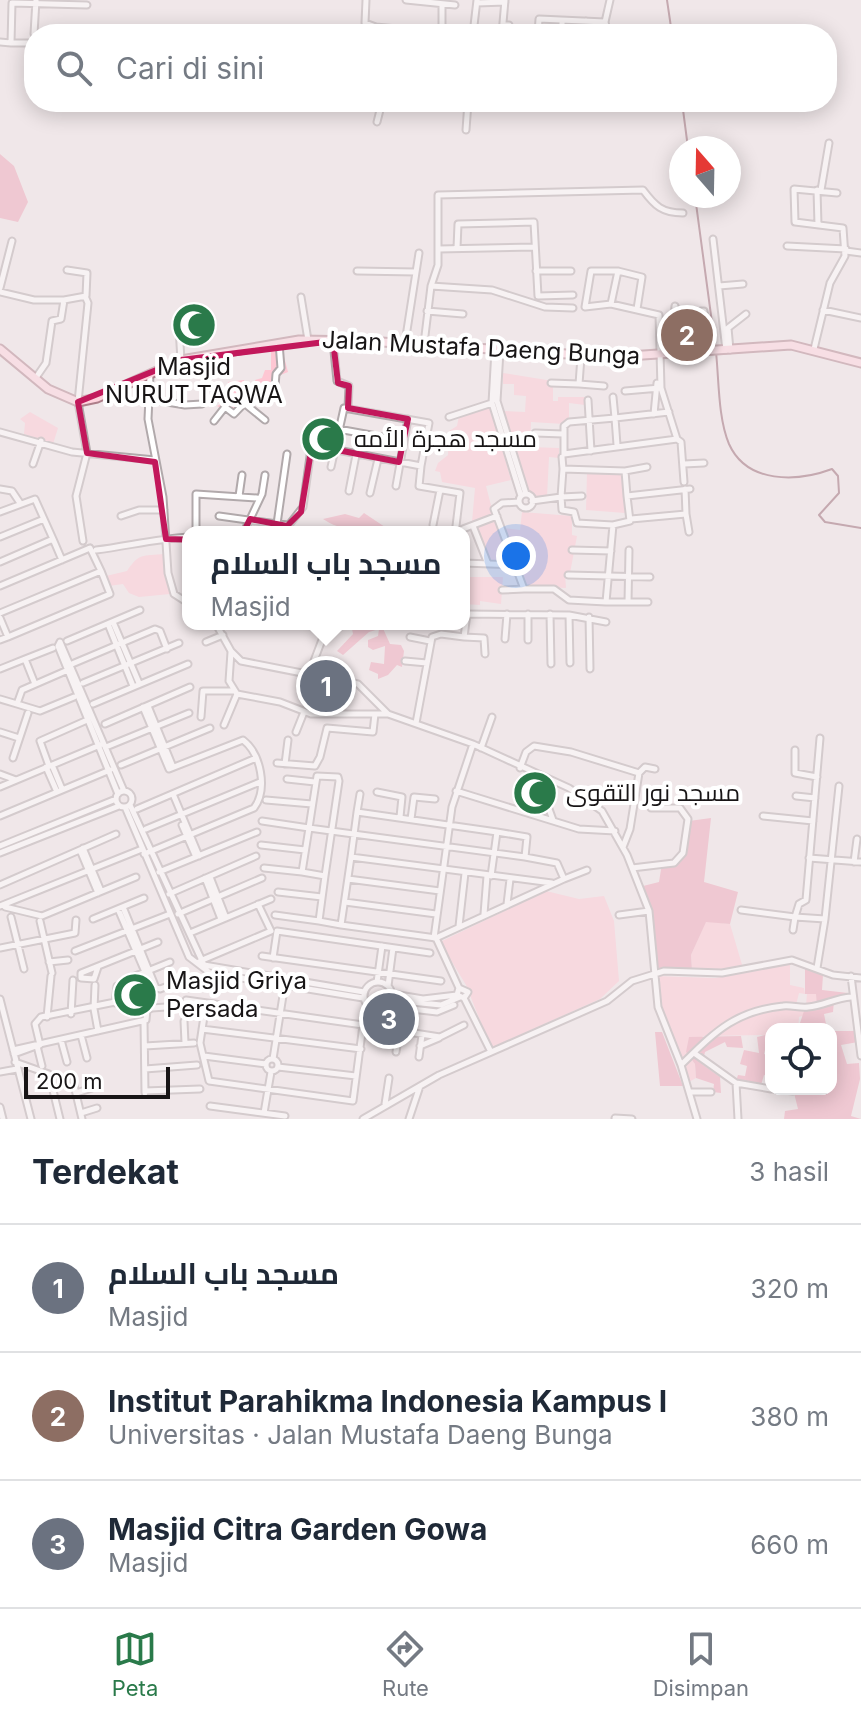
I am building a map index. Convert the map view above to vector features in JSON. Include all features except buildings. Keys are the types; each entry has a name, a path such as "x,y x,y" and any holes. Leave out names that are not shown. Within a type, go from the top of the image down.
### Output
{"main road":[{"name":"Jalan Mustafa Daeng Bunga","path":"78,402 97,398 181,360 308,340 424,344 581,357 791,345 861,363"},
{"path":"0,349 35,379 78,402"}],"street":[{"path":"366,0 365,23 368,24"},
{"path":"406,0 455,5"},
{"path":"539,24 539,19 605,22 610,0"},
{"path":"11,43 12,1 78,2 87,5"},
{"path":"474,24 477,1 505,1 503,24"},
{"path":"35,24 36,2"},
{"path":"442,5 442,24"},
{"path":"0,42 24,43"},
{"path":"377,122 380,112"},
{"path":"466,130 467,112"},
{"path":"818,225 819,190 829,143"},
{"path":"814,349 830,283 846,250 842,226 794,220 794,188 837,193"},
{"path":"424,344 439,249 438,195 643,190 655,206 666,213 683,213"},
{"path":"457,248 458,224 534,222 538,296 573,295"},
{"path":"713,239 726,350"},
{"path":"12,241 0,290 34,300 85,296"},
{"path":"787,246 861,253"},
{"path":"439,249 535,247"},
{"path":"405,343 419,253"},
{"path":"67,270 87,273 85,296 88,303 78,402 87,453 78,478 76,496 83,541"},
{"path":"357,271 416,272"},
{"path":"536,271 571,271"},
{"path":"611,304 618,271"},
{"path":"637,309 643,277 618,271 590,273 585,307 611,304 659,315 659,388 654,414"},
{"path":"719,286 743,284"},
{"path":"431,286 492,290 545,307 573,308"},
{"path":"301,297 308,340"},
{"path":"35,379 46,363 52,321 61,319 64,300"},
{"path":"671,354 675,306"},
{"path":"823,310 861,318"},
{"path":"427,311 463,314"},
{"path":"726,350 728,328 746,314"},
{"path":"179,328 181,360"},
{"path":"708,329 713,350"},
{"path":"333,341 337,381 349,385 348,408"},
{"path":"214,421 225,407 234,414 257,390 275,386 281,368 279,343"},
{"path":"498,351 492,403 527,508 532,501"},
{"path":"579,384 581,357"},
{"path":"496,364 500,419 522,498"},
{"path":"150,374 149,399 155,460 164,510 172,590 182,598"},
{"path":"551,383 604,386"},
{"path":"625,391 659,388"},
{"path":"659,388 677,439 681,442 689,532"},
{"path":"613,397 617,445"},
{"path":"149,399 185,405 202,404"},
{"path":"588,400 591,451"},
{"path":"244,403 265,420"},
{"path":"449,417 492,403"},
{"path":"331,467 341,411 348,408 429,423 419,486 461,494 456,526"},
{"path":"669,412 566,423 563,453 677,439"},
{"path":"396,486 408,419"},
{"path":"338,429 404,441"},
{"path":"0,432 87,453 155,460"},
{"path":"535,433 563,434"},
{"path":"33,464 41,441"},
{"path":"219,516 289,525 302,510 312,448 421,466"},
{"path":"277,524 287,454"},
{"path":"349,491 356,455"},
{"path":"562,457 562,510 574,512 577,523 613,525 628,523 631,519 686,514"},
{"path":"370,493 378,459"},
{"path":"684,464 704,463"},
{"path":"563,469 625,471 647,467"},
{"path":"625,471 631,519"},
{"path":"239,496 242,475"},
{"path":"247,526 257,498 262,494 265,475"},
{"path":"627,496 686,487"},
{"path":"0,489 12,491 20,503"},
{"path":"433,525 440,490"},
{"path":"196,526 195,495 257,498"},
{"path":"524,589 495,506 522,498 532,501 582,496"},
{"path":"0,512 35,499 62,560"},
{"path":"121,516 139,510 164,510"},
{"path":"470,527 497,516"},
{"path":"0,537 44,519"},
{"path":"606,602 613,525"},
{"path":"473,526 488,564"},
{"path":"96,550 182,538"},
{"path":"0,562 53,539"},
{"path":"0,586 90,548 110,594 0,640"},
{"path":"572,550 611,551"},
{"path":"628,602 629,550"},
{"path":"470,563 514,565"},
{"path":"8,637 0,616 101,571"},
{"path":"568,575 650,577"},
{"path":"502,590 554,589 569,600 648,602"},
{"path":"67,641 140,610"},
{"path":"470,614 569,615 606,622"},
{"path":"505,639 507,614"},
{"path":"528,614 528,640"},
{"path":"550,614 551,664"},
{"path":"569,615 570,663"},
{"path":"589,617 590,669"},
{"path":"110,623 137,685"},
{"path":"17,704 22,690 158,629 167,649"},
{"path":"220,630 231,651 241,661 358,684 388,714"},
{"path":"309,674 326,630"},
{"path":"464,637 465,630"},
{"path":"416,723 430,641 438,634 485,638 485,654"},
{"path":"206,642 223,635"},
{"path":"410,637 430,641"},
{"path":"83,683 179,643"},
{"path":"0,669 53,648"},
{"path":"231,651 229,681 236,692"},
{"path":"25,659 35,684"},
{"path":"405,661 427,663"},
{"path":"93,704 188,664"},
{"path":"70,667 115,768 119,794 191,962 211,971 364,995"},
{"path":"311,714 319,675"},
{"path":"105,724 190,687"},
{"path":"201,717 203,691 236,692 280,702 311,714 388,714 473,744 593,803 615,831 649,911 658,1007 681,1065 697,1119"},
{"path":"224,725 236,692"},
{"path":"0,699 39,711 74,697"},
{"path":"2,906 254,808 260,782 256,758 243,740 171,768 145,706"},
{"path":"296,732 304,712"},
{"path":"13,758 28,713"},
{"path":"0,787 189,713"},
{"path":"277,763 315,766 327,728 373,732 375,714"},
{"path":"481,748 492,717"},
{"path":"60,791 40,741 85,721"},
{"path":"0,816 210,728"},
{"path":"0,732 19,738"},
{"path":"793,930 799,904 806,900 820,738"},
{"path":"285,764 288,740"},
{"path":"473,744 456,791 449,824 435,938 491,1052"},
{"path":"520,768 526,752 534,746 571,752 639,773"},
{"path":"795,750 795,773 817,777"},
{"path":"137,809 256,758"},
{"path":"623,847 630,829 639,773 645,767 655,769"},
{"path":"0,774 17,780"},
{"path":"302,872 315,782 319,775 339,778 319,921"},
{"path":"536,775 553,820"},
{"path":"287,779 315,782"},
{"path":"146,829 260,782"},
{"path":"817,968 839,786"},
{"path":"456,791 587,831 615,831"},
{"path":"377,792 403,797 400,817"},
{"path":"0,846 119,794 132,796 125,806 0,853"},
{"path":"171,794 198,856"},
{"path":"341,925 360,794"},
{"path":"796,796 815,798"},
{"path":"411,819 414,797 435,799"},
{"path":"266,800 312,804"},
{"path":"632,868 675,863 683,853 688,819 680,808 651,808"},
{"path":"357,812 527,837 525,857"},
{"path":"763,816 813,821"},
{"path":"262,821 556,862 564,879"},
{"path":"159,872 257,832"},
{"path":"484,915 497,832"},
{"path":"0,885 116,834"},
{"path":"809,858 858,862 857,839"},
{"path":"261,845 305,850"},
{"path":"82,849 99,892"},
{"path":"145,851 159,872 200,961 211,971"},
{"path":"169,894 256,856"},
{"path":"351,857 553,884"},
{"path":"264,868 325,876"},
{"path":"275,915 435,938 587,870"},
{"path":"459,927 465,872"},
{"path":"2,906 39,917 136,877"},
{"path":"207,878 223,918"},
{"path":"75,951 129,929 178,914 262,878"},
{"path":"348,879 440,891"},
{"path":"506,905 510,879"},
{"path":"278,892 322,897"},
{"path":"93,919 144,898"},
{"path":"190,933 271,899"},
{"path":"345,902 436,914"},
{"path":"200,961 271,931 258,904"},
{"path":"120,908 154,986 176,983"},
{"path":"741,910 825,919"},
{"path":"619,915 649,911"},
{"path":"11,917 24,969"},
{"path":"0,948 75,933 76,920"},
{"path":"40,921 52,974 47,1017"},
{"path":"273,958 277,931 430,953"},
{"path":"98,967 158,942"},
{"path":"364,995 377,982 382,946"},
{"path":"392,997 388,986 393,948"},
{"path":"262,956 441,981"},
{"path":"49,962 68,960"},
{"path":"363,1119 420,1085 607,1001 628,983 654,973 731,973 792,960 861,978"},
{"path":"123,981 170,962"},
{"path":"851,976 851,997 861,1056"},
{"path":"71,1014 73,980"},
{"path":"278,1067 273,1059 279,1014 289,981"},
{"path":"377,982 388,986"},
{"path":"95,985 94,1009 98,1031"},
{"path":"115,1003 117,986"},
{"path":"392,997 423,1002 460,994"},
{"path":"172,995 176,1006 147,1010 144,1021 145,1092 200,1089"},
{"path":"364,995 369,1008 378,1011 392,997"},
{"path":"151,996 152,1008"},
{"path":"681,1065 721,1027 751,1013 784,1005 811,1007 834,998 851,997"},
{"path":"0,999 31,1119"},
{"path":"42,1066 36,1020 130,999"},
{"path":"186,1000 440,1037"},
{"path":"206,1003 202,1029 203,1055 209,1081 268,1090 353,1101 363,1025"},
{"path":"396,1052 403,1008 437,1012 454,1005"},
{"path":"13,1052 144,1021"},
{"path":"184,1021 185,1043"},
{"path":"420,1046 464,1025"},
{"path":"202,1029 361,1049"},
{"path":"81,1035 87,1058"},
{"path":"419,1057 422,1035"},
{"path":"61,1040 67,1062"},
{"path":"145,1046 194,1043"},
{"path":"694,1053 736,1083 765,1088"},
{"path":"203,1055 266,1064 273,1059"},
{"path":"264,1113 271,1072 266,1064"},
{"path":"145,1069 197,1065"},
{"path":"0,1072 16,1066 49,1074 60,1119"},
{"path":"271,1072 278,1067 356,1076"},
{"path":"385,1105 389,1078"},
{"path":"73,1081 82,1116 97,1108"},
{"path":"736,1083 738,1119"},
{"path":"409,1119 420,1085"},
{"path":"76,1093 92,1088"},
{"path":"690,1092 711,1092"},
{"path":"210,1106 285,1116"},
{"path":"0,1107 3,1119"},
{"path":"615,1118 632,1119"}],"highlighted area":[{"path":"333,341 338,383 349,386 348,408 408,419 399,462 312,445 301,512 287,526 250,519 239,541 166,539 155,462 87,453 78,402 181,360"}],"shaded area":[{"path":"0,154 14,166 28,202 18,222 0,218"},
{"path":"282,349 288,372 278,376 275,391 253,396 232,416 217,406 230,399 228,382 244,380 246,389 258,388 255,380 262,378 265,370 271,370 271,351"},
{"path":"503,373 553,381 553,401 558,401 558,397 585,397 585,405 569,403 569,417 564,424 531,422 530,447 559,448 559,458 549,457 547,497 533,497 526,486 502,411 525,412 526,396 514,395 514,384 503,384"},
{"path":"490,405 511,480 486,486 494,517 472,522 475,488 442,482 440,472 435,471 438,463 448,455 449,431 457,426 459,416"},
{"path":"30,412 58,428 53,444 24,434 25,423 20,419"},
{"path":"587,472 621,473 625,513 586,510"},
{"path":"522,512 572,516 572,535 577,536 570,573 565,574 566,588 530,586 524,582 504,528 520,530"},
{"path":"364,513 384,526 339,526 323,519 345,514 359,518"},
{"path":"496,521 510,562 489,561 476,527"},
{"path":"165,554 170,594 139,597 129,593 123,584 109,586 106,576 127,571 142,556"},
{"path":"470,577 503,577 501,604 480,601 480,605 470,604"},
{"path":"352,630 376,630 369,632 343,655 337,651 353,634"},
{"path":"379,630 384,630 390,644 401,645 404,651 402,667 397,665 388,675 378,679 378,674 369,670 371,662 384,664 385,646 373,650 368,647 368,640 378,636"},
{"path":"711,818 704,882 738,892 730,924 706,922 691,955 692,970 655,969 650,908 643,886 659,882 662,863 681,860 689,821"},
{"path":"546,891 579,899 604,896 614,921 619,981 600,999 491,1048 466,985 440,942"},
{"path":"706,921 730,924 743,968 692,970 691,955"},
{"path":"790,964 790,985 804,988 805,994 799,993 796,1005 806,1006 807,993 816,993 817,1011 799,1017 798,1023 765,1023 765,1035 703,1036 686,1052 695,1064 696,1078 689,1082 661,1012 656,976 715,978"},
{"path":"805,966 823,975 822,990 848,993 848,1001 834,1001 833,1012 824,1014 826,1023 800,1023 804,1011 817,1010 816,994 805,994"},
{"path":"837,1031 855,1031 858,1042 841,1045 847,1064 859,1063 860,1079 851,1116 861,1119 784,1119 785,1111 798,1109 794,1095 837,1095"},
{"path":"655,1032 662,1032 683,1086 660,1086"},
{"path":"765,1035 765,1075 761,1085 736,1081 738,1075 745,1076 747,1066 740,1064 744,1050 759,1053 757,1037"},
{"path":"741,1036 743,1048 727,1047 725,1042 705,1052 702,1064 720,1077 721,1093 713,1092 714,1084 696,1078 695,1064 686,1052 689,1037"}],"waterway":[{"path":"667,0 671,24"},
{"path":"683,112 686,136"},
{"path":"697,208 715,345"},
{"path":"716,352 723,423 729,444 737,457 748,467 774,476 804,476 832,469 838,476 839,493 819,515 825,522 861,528"}],"place":[{"name":"Masjid NURUT TAQWA","path":"194,325"},
{"name":"Institut Parahikma Indonesia Kampus I","path":"687,335"},
{"name":"مسجد هجرة الأمه","path":"323,439"},
{"name":"مسجد باب السلام","path":"326,686"},
{"name":"مسجد نور التقوى","path":"535,793"},
{"name":"Masjid Griya Persada","path":"135,995"},
{"name":"Masjid Citra Garden Gowa","path":"389,1019"}]}
